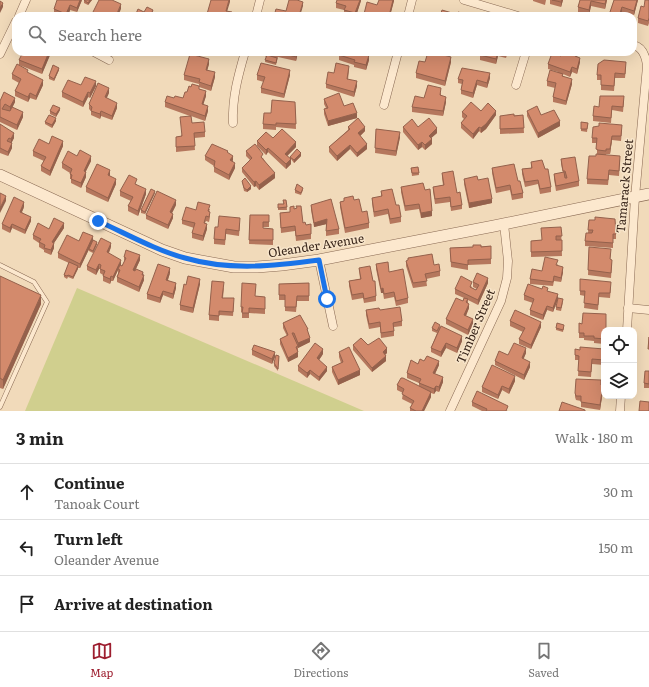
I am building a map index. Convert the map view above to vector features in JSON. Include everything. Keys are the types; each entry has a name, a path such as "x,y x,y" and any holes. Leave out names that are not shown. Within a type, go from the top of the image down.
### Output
{"street":[{"path":"20,12 26,0"},
{"path":"257,12 260,0"},
{"path":"409,12 412,0"},
{"path":"464,0 504,12"},
{"path":"0,54 12,29"},
{"name":"Tamarack Street","path":"626,327 635,197 647,66 645,54 637,45"},
{"path":"102,56 109,60"},
{"path":"233,123 232,106 244,56"},
{"path":"384,105 397,56"},
{"path":"516,85 525,56"},
{"name":"Oleander Avenue","path":"0,175 162,250 185,258 226,266 257,267 319,260 649,194"},
{"name":"Timber Street","path":"450,411 501,301 507,278 508,261 504,224"},
{"path":"319,260 333,326"},
{"path":"628,308 649,310"},
{"path":"620,411 621,399"}],"lane":[{"path":"0,265 34,282 47,302 0,407"}],"shaded area":[{"path":"77,288 364,411 25,411"}],"building":[{"path":"57,0 80,0 77,8 70,5 67,12 61,12 54,9"},
{"path":"99,0 112,0 121,4 118,12 93,12"},
{"path":"211,0 229,0 226,11 232,12 208,12"},
{"path":"289,0 303,2 300,12 275,12 276,9 286,11"},
{"path":"337,0 360,0 355,12 344,10 346,6 336,3"},
{"path":"379,0 393,0 390,12 364,12 367,2 377,5"},
{"path":"580,0 606,0 605,4 591,1 589,10 578,7"},
{"path":"614,0 637,0 634,11 622,7 620,12 610,12"},
{"path":"645,0 649,0 648,21 638,18 641,6 644,7"},
{"path":"0,1 3,3 0,8"},
{"path":"147,7 153,10 152,12 144,12"},
{"path":"138,9 144,12 137,12"},
{"path":"21,56 47,56 42,69 19,60"},
{"path":"189,56 198,56 209,59 206,70 215,72 211,86 199,82 200,79 184,75"},
{"path":"267,56 277,58 276,63 265,60"},
{"path":"342,56 369,56 366,65 354,62 355,60"},
{"path":"427,56 451,57 445,81 416,73 419,61 425,62"},
{"path":"484,56 497,56 496,59"},
{"path":"551,56 575,56 580,58 577,69 572,67 570,72 548,64"},
{"path":"604,60 626,62 625,74 615,73 614,86 601,85 601,75 597,75 598,64"},
{"path":"261,63 290,70 284,94 261,88 265,77 257,75"},
{"path":"336,63 349,66 347,79 357,81 354,92 326,84 328,72 334,73"},
{"path":"17,64 28,70 27,72 43,80 36,96 30,93 28,97 15,91 21,79 12,74"},
{"path":"53,65 59,68 54,79 49,76"},
{"path":"462,68 490,73 487,83 477,80 473,93 461,90 463,80 458,79"},
{"path":"550,70 563,74 562,76 572,79 566,101 553,97 556,83 547,81"},
{"path":"85,77 96,81 90,93 88,92 83,102 62,92 68,80 81,85"},
{"path":"98,83 109,88 105,97 117,103 112,116 101,111 100,114 91,111 92,107 89,104"},
{"path":"192,84 199,86 199,89 206,91 202,104 208,106 205,116 165,102 167,96 183,98 185,92 187,92 189,86 191,87"},
{"path":"428,85 441,88 440,95 446,97 443,111 412,107 415,96 424,98"},
{"path":"4,92 15,98 10,107 5,104 2,109 10,111 12,107 23,112 17,125 0,117 0,101"},
{"path":"339,93 344,106 353,103 357,113 328,121 324,109 328,108 324,99"},
{"path":"600,96 624,96 623,107 612,106 611,118 593,116 594,106 599,107"},
{"path":"272,100 295,102 296,124 263,124 264,113 271,113"},
{"path":"471,102 481,111 488,103 496,111 486,124 481,128 479,127 473,134 461,123 467,116 462,112"},
{"path":"53,105 60,108 56,114 50,111"},
{"path":"537,106 541,115 554,110 560,121 538,133 527,111"},
{"path":"514,114 514,116 523,115 524,128 500,129 500,116"},
{"path":"49,115 56,118 52,125 45,122"},
{"path":"191,116 192,123 204,122 205,132 194,133 195,146 176,147 176,137 182,136 180,117"},
{"path":"358,118 365,127 358,133 367,144 357,153 350,145 337,156 329,147 350,129 348,127"},
{"path":"429,118 437,128 429,136 432,139 425,145 422,142 418,145 403,127 412,119 418,127"},
{"path":"581,122 588,123 587,129 581,129"},
{"path":"599,123 622,125 621,136 612,136 610,149 606,149 606,151 596,149 597,138 592,138 593,127 599,126"},
{"path":"0,124 14,133 11,139 9,138 7,141 12,143 8,152 0,148"},
{"path":"282,129 296,142 285,154 291,159 286,164 268,148 266,150 257,141 266,132 273,138"},
{"path":"376,129 400,132 396,151 375,148"},
{"path":"52,136 63,141 50,171 41,166 46,157 33,151 39,139 49,144"},
{"path":"212,144 228,151 227,152 233,156 230,160 235,163 229,175 214,167 215,161 205,156"},
{"path":"255,144 263,154 261,157 275,173 259,185 256,181 254,182 242,168 252,158 246,151"},
{"path":"297,149 301,153 294,160 290,157"},
{"path":"80,150 91,156 84,171 86,172 81,183 71,179 72,175 70,174 72,169 62,163 68,151 77,156"},
{"path":"596,154 620,156 619,171 609,170 608,180 587,179 589,156 596,156"},
{"path":"575,157 579,181 556,186 554,174 564,172 565,178 567,178 565,171 563,171 561,159"},
{"path":"542,160 545,169 548,169 551,187 540,189 538,180 525,182 522,169 532,168 531,162"},
{"path":"97,164 110,170 108,175 116,179 108,198 86,187"},
{"path":"514,164 518,181 520,181 523,193 512,195 510,185 496,188 492,168"},
{"path":"418,167 419,173 412,173 411,168"},
{"path":"453,171 457,193 460,192 462,205 451,207 450,197 435,199 433,187 444,185 442,173"},
{"path":"129,175 137,179 135,184 146,189 138,211 128,206 133,197 120,191"},
{"path":"477,176 478,180 488,178 492,199 469,203 464,179"},
{"path":"245,178 251,186 247,190 244,188 242,181"},
{"path":"423,183 425,190 430,189 432,211 421,213 419,204 405,206 401,187"},
{"path":"297,184 303,188 301,193 295,190"},
{"path":"151,189 155,191 145,212 141,210"},
{"path":"392,189 396,205 399,205 401,217 390,219 388,209 374,212 372,198 382,196 381,191"},
{"path":"157,191 176,200 170,212 173,214 168,225 146,215"},
{"path":"0,193 6,196 0,208"},
{"path":"353,196 354,200 359,199 362,212 367,211 369,223 345,228 340,202 344,201 344,198"},
{"path":"14,197 24,202 20,212 31,217 25,230 12,224 10,228 2,224"},
{"path":"331,199 339,229 326,231 327,219 314,223 311,205"},
{"path":"283,200 286,200 287,207 278,208 278,204 284,204"},
{"path":"198,202 210,205 208,211 210,212 209,217 206,216 204,223 207,224 203,236 192,233 195,223 182,220 186,207 196,210"},
{"path":"294,206 294,209 297,208 296,206 301,206 303,223 305,222 306,225 311,224 311,234 296,236 295,226 281,228 280,213 290,212 290,207"},
{"path":"250,215 269,215 269,222 263,222 263,228 273,229 273,240 249,240"},
{"path":"219,216 240,218 239,231 226,229 225,240 214,239 215,227 218,227"},
{"path":"595,217 615,219 616,234 613,234 613,243 585,241 586,233 592,233 593,230 588,230 589,220 595,220"},
{"path":"54,218 64,223 52,242 54,243 51,250 44,248 45,245 39,242 41,239 33,235 38,223 49,229"},
{"path":"561,227 562,236 556,236 556,240 562,240 562,251 531,252 531,241 542,240 541,228"},
{"path":"83,232 93,236 80,264 58,253 67,235 79,241"},
{"path":"101,238 111,243 107,252 121,260 113,277 111,276 110,279 103,276 105,271 100,269 101,265 99,264 96,270 87,266"},
{"path":"93,240 97,242 93,251 89,249"},
{"path":"473,245 481,245 481,247 491,246 491,259 468,260 468,265 451,262 450,248 473,247"},
{"path":"589,247 611,249 611,273 588,270"},
{"path":"126,250 140,255 133,270 135,271 136,269 143,272 142,275 144,275 139,287 117,277 120,270 118,269 120,265 122,266 126,258 124,257"},
{"path":"432,254 434,265 439,264 440,271 425,274 427,281 413,283 406,261 408,258"},
{"path":"545,257 558,260 556,265 563,267 561,278 554,276 553,282 530,279 532,269 542,271"},
{"path":"69,262 78,266 73,277 64,275"},
{"path":"388,262 389,272 403,269 408,298 396,301 394,292 384,294 383,288 381,289 376,264"},
{"path":"158,264 170,268 166,280 176,283 173,294 163,291 160,298 147,294"},
{"path":"370,266 373,281 375,281 376,296 364,299 363,293 352,295 349,281 361,279 359,268"},
{"path":"477,273 488,278 478,300 455,289 461,276 472,282 470,287 476,290 479,285 473,282"},
{"path":"0,276 41,295 3,380 0,378"},
{"path":"188,276 200,279 193,308 180,305 184,284 186,285"},
{"path":"580,279 611,282 610,293 599,293 598,305 584,303 585,291 580,291"},
{"path":"212,281 224,282 222,298 234,298 233,312 219,311 219,316 209,315"},
{"path":"242,283 256,284 255,296 265,297 265,309 249,308 249,313 242,313"},
{"path":"309,283 309,296 297,296 296,307 285,307 285,295 279,295 279,284"},
{"path":"528,284 542,289 543,286 548,288 547,291 558,294 553,308 547,306 543,315 530,310 534,299 524,295"},
{"path":"456,298 463,301 464,298 468,299 466,302 469,304 464,315 473,319 468,330 446,319"},
{"path":"558,298 563,299 561,308 556,307"},
{"path":"400,307 402,321 393,323 394,331 381,333 380,322 369,324 366,310 379,308 380,310"},
{"path":"515,310 541,322 531,345 519,339 525,328 510,321"},
{"path":"583,313 606,314 606,327 601,327 601,339 594,338 594,336 584,336 584,333 579,333 579,323 582,324"},
{"path":"300,315 308,329 310,338 298,343 294,333 292,333 298,346 296,347 298,352 288,358 280,339 288,335 283,323"},
{"path":"435,322 440,325 437,331 432,328"},
{"path":"557,323 564,325 563,330 556,328"},
{"path":"441,326 462,336 457,348 446,343 441,352 431,348"},
{"path":"361,338 368,345 379,338 387,348 383,352 386,356 372,368 353,345"},
{"path":"315,343 323,349 317,358 327,367 319,377 310,370 307,373 298,366"},
{"path":"514,343 526,348 522,358 530,362 524,375 495,361 499,351 508,355"},
{"path":"254,345 275,352 272,359 252,350"},
{"path":"349,347 360,370 338,380 332,367 343,362 339,352"},
{"path":"580,347 601,349 601,360 592,359 591,372 578,371 579,356 575,355 575,349 580,350"},
{"path":"276,355 279,356 278,369 274,363"},
{"path":"427,356 439,361 433,373 443,377 439,387 436,386 434,389 419,383 421,379 407,373 411,360 418,364 420,359 424,361"},
{"path":"492,365 515,376 509,389 502,386 498,395 482,387"},
{"path":"645,371 649,371 649,384 644,383"},
{"path":"401,378 431,392 422,411 416,411 410,408 414,401 402,394 404,389 397,385"},
{"path":"576,379 601,380 600,405 581,402 581,396 576,396"},
{"path":"477,391 508,406 506,411 486,411 487,409 472,402"},
{"path":"640,401 649,402 649,411 639,411"},
{"path":"562,402 585,410 585,411 559,411"}],"route":[{"path":"98,221 162,250 185,258 212,264 257,267 319,260 327,299"}]}
